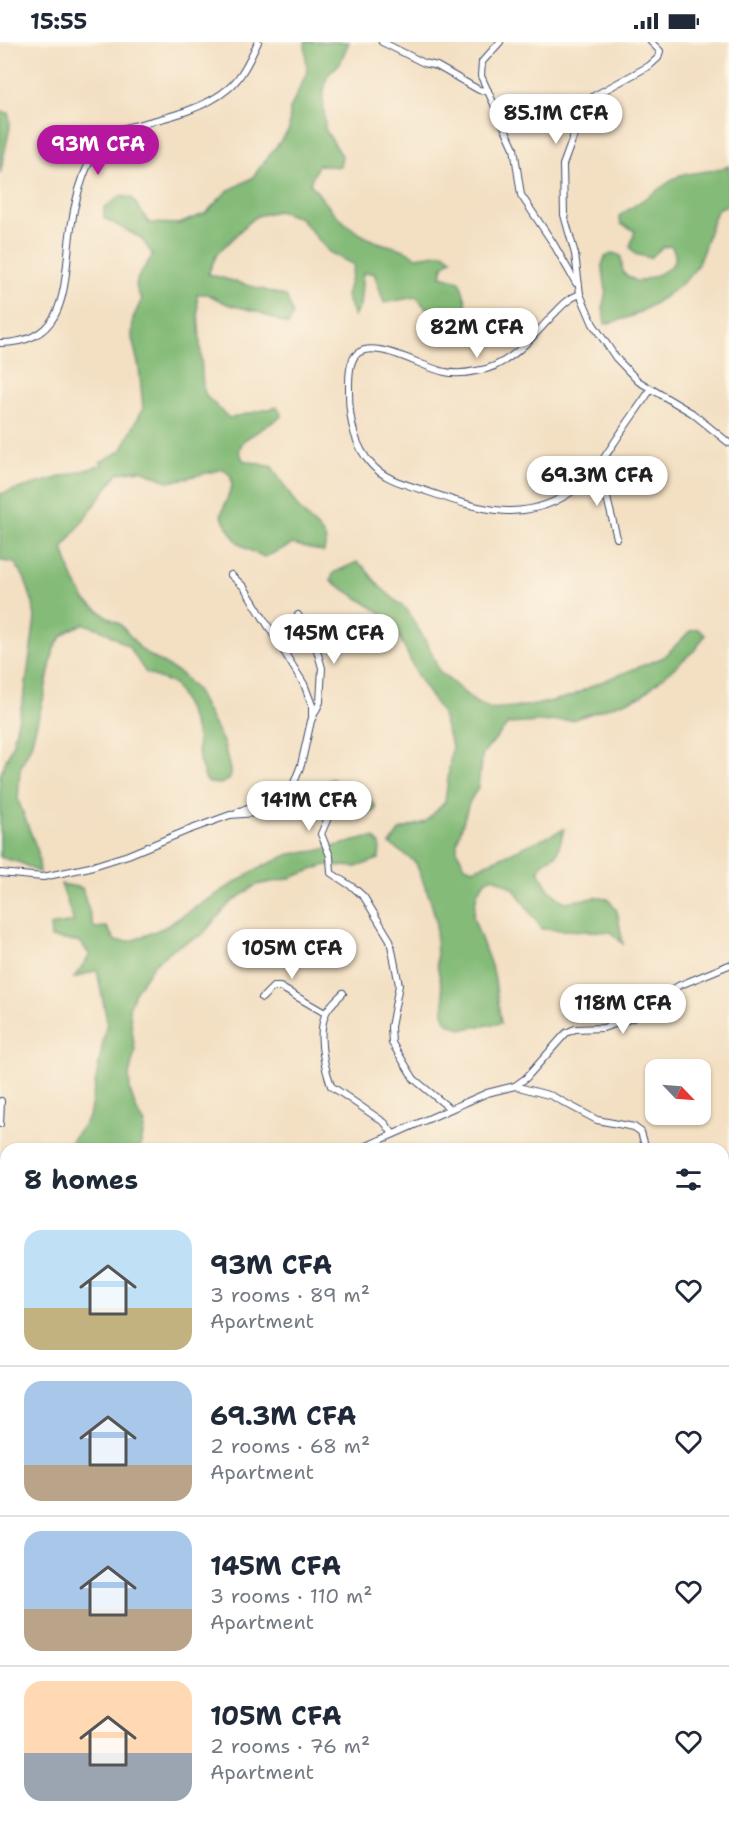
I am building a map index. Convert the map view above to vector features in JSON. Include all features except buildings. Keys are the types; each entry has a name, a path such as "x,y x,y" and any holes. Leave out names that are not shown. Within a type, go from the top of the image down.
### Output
{"street":[{"path":"0,343 30,338 51,323 66,280 70,228 80,190 91,159 105,139 115,131 169,117 205,103 223,93 232,86 258,42"},
{"path":"382,42 424,63 437,66 479,90 488,91"},
{"path":"500,42 482,62 481,76 517,156 521,195 578,286"},
{"path":"651,42 660,51 658,58 649,66 594,96 582,110 562,172 564,215 575,254 580,294 593,324 616,358 638,381 692,413 729,443"},
{"path":"580,294 564,303 504,362 490,369 445,372 382,350 370,349 358,353 352,362 350,371 350,422 358,445 370,463 380,473 393,480 462,504 490,511 516,512 544,506 578,487 596,469 651,389"},
{"path":"596,469 603,482 617,538"},
{"path":"0,873 43,877 118,859 276,797 290,789 301,765 311,721 312,705 304,684 244,587 231,575"},
{"path":"297,615 316,647 322,668 320,702 311,721"},
{"path":"290,789 296,810"},
{"path":"230,815 306,809 325,814 327,820 321,834 330,856 331,873 364,897 390,940 399,985 391,1027 392,1043 414,1079 449,1108"},
{"path":"373,1143 449,1108 487,1093 515,1086 526,1078 566,1033 574,1029 603,1028 633,1018 678,986 729,965"},
{"path":"262,998 276,986 325,1013"},
{"path":"343,993 325,1013 322,1038 324,1060 331,1086 385,1123 393,1134"},
{"path":"515,1086 552,1096 597,1120 634,1127 640,1132 644,1143"},
{"path":"0,1124 1,1101"}],"green space":[{"path":"305,42 349,42 340,63 327,76 323,96 325,129 342,156 340,167 318,165 310,183 336,214 359,233 374,241 405,250 416,257 444,253 452,259 443,266 441,276 460,281 466,301 466,323 451,336 416,297 384,303 374,273 363,273 360,306 354,316 346,296 354,265 329,252 300,218 278,211 257,216 217,254 208,274 286,296 293,315 288,325 259,312 227,304 207,294 197,294 203,388 207,397 229,418 277,407 282,416 244,440 239,450 243,460 272,467 299,509 326,540 324,552 293,544 265,557 248,550 237,542 221,515 232,486 231,476 223,469 170,482 141,470 118,473 63,548 71,574 85,600 120,624 147,654 181,674 196,690 224,744 231,775 229,780 220,784 206,780 199,760 197,733 174,684 146,673 129,647 103,630 84,624 70,630 62,636 54,648 31,745 20,769 18,800 38,852 40,873 21,863 0,857 0,775 12,746 25,691 35,618 33,603 24,577 12,562 0,561 0,494 103,465 100,462 121,451 143,408 139,367 132,338 133,318 142,299 136,287 138,277 153,255 141,238 104,218 104,208 121,196 132,198 149,223 179,224 206,213 226,192 252,178 289,130 290,109 307,72"},
{"path":"0,112 9,113 10,127 0,174"},
{"path":"729,166 729,205 719,208 695,269 674,290 644,310 605,324 603,307 606,290 602,265 605,257 613,253 621,256 623,273 637,282 666,270 675,260 671,246 663,247 650,258 635,254 630,247 635,231 621,224 619,216 680,175"},
{"path":"357,562 380,587 407,610 429,647 439,671 475,702 491,709 536,705 572,696 664,657 690,631 698,629 705,635 696,649 641,696 572,720 508,724 482,755 478,787 469,803 457,842 457,851 465,866 473,869 564,829 557,854 543,863 539,870 543,880 555,895 565,902 600,897 608,899 617,911 623,944 611,932 542,929 514,889 493,877 486,880 477,893 473,917 494,974 501,1023 463,1029 448,1023 444,1016 444,998 437,964 436,920 431,902 416,863 390,844 400,830 425,822 445,802 452,746 441,712 418,677 400,638 380,612 331,581 333,573"},
{"path":"332,779 345,787 349,785 347,792 349,793 359,789 363,790 376,807 375,811 354,814 349,812 343,803 322,806 314,804 311,801 314,795"},
{"path":"367,838 375,838 380,845 379,859 356,867 326,865 287,879 256,885 229,904 202,935 174,948 154,964 135,992 129,1008 135,1051 129,1075 130,1091 136,1109 145,1124 141,1143 70,1143 89,1117 107,1021 97,970 74,978 90,955 80,942 51,938 50,926 74,922 61,884 82,888 94,928 107,927 115,941 132,941 165,927 255,870 290,854 316,851"}]}
